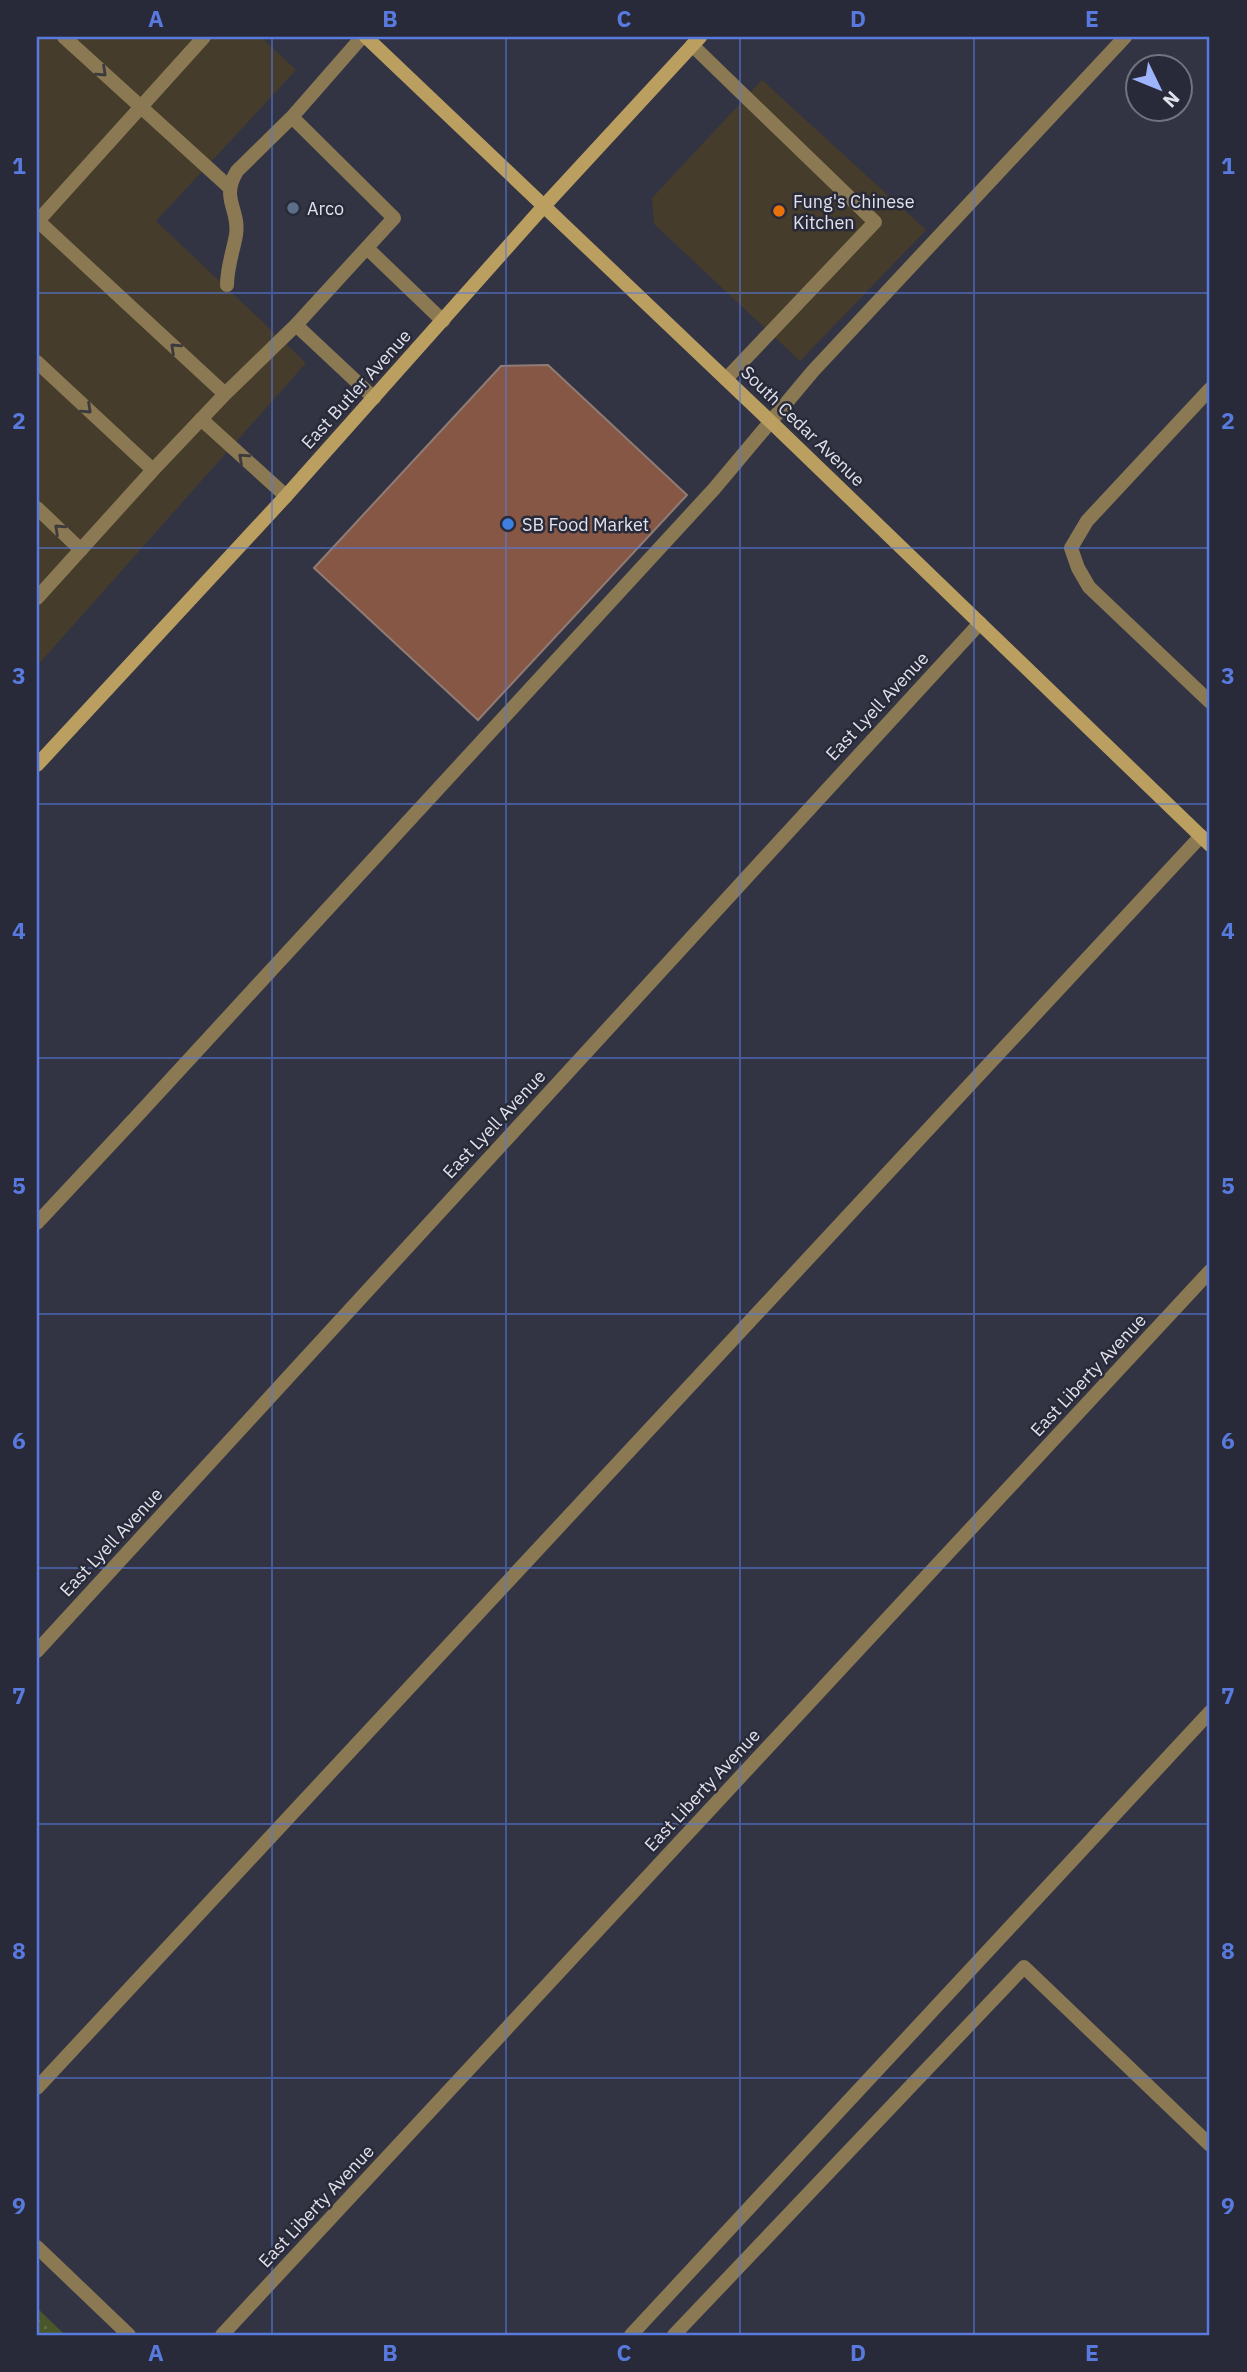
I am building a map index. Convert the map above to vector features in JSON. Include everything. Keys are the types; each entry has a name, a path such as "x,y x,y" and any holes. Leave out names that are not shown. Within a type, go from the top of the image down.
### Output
{"main road":[{"name":"South Cedar Avenue","path":"364,37 770,421 1206,841"},
{"name":"East Butler Avenue","path":"37,765 286,496 544,206 696,41"}],"street":[{"path":"64,37 229,187 237,224 227,285"},
{"path":"229,187 237,171 292,117 364,37"},
{"path":"37,1223 714,489 813,371 1125,37"},
{"path":"198,39 37,221 225,394"},
{"path":"696,41 875,222 726,379"},
{"path":"37,598 153,470 225,394 296,325 394,218 292,117"},
{"path":"367,248 443,321"},
{"path":"296,325 374,398"},
{"path":"37,362 153,470"},
{"path":"1210,389 1087,521 1071,548 1077,568 1089,587 1210,702"},
{"path":"201,419 286,496"},
{"path":"37,508 82,550"},
{"name":"East Lyell Avenue","path":"37,1651 980,623"},
{"path":"37,2088 1206,841"},
{"name":"East Liberty Avenue","path":"222,2335 1210,1271"},
{"path":"631,2335 1210,1712"},
{"path":"674,2335 1024,1967 1210,2146"},
{"path":"37,2247 129,2335"}],"shaded area":[{"path":"37,37 261,37 296,70 156,221 306,363 37,666"},
{"name":"Fung's Chinese Kitchen","path":"762,80 926,230 800,361 654,224 652,198"}],"green space":[{"path":"37,2308 65,2335 37,2335"}],"building":[{"name":"SB Food Market","path":"548,365 687,495 478,720 314,568 501,366"}],"place":[{"name":"Arco","path":"293,208"},
{"name":"Fung's Chinese Kitchen","path":"779,211"},
{"name":"SB Food Market","path":"508,524"}]}
